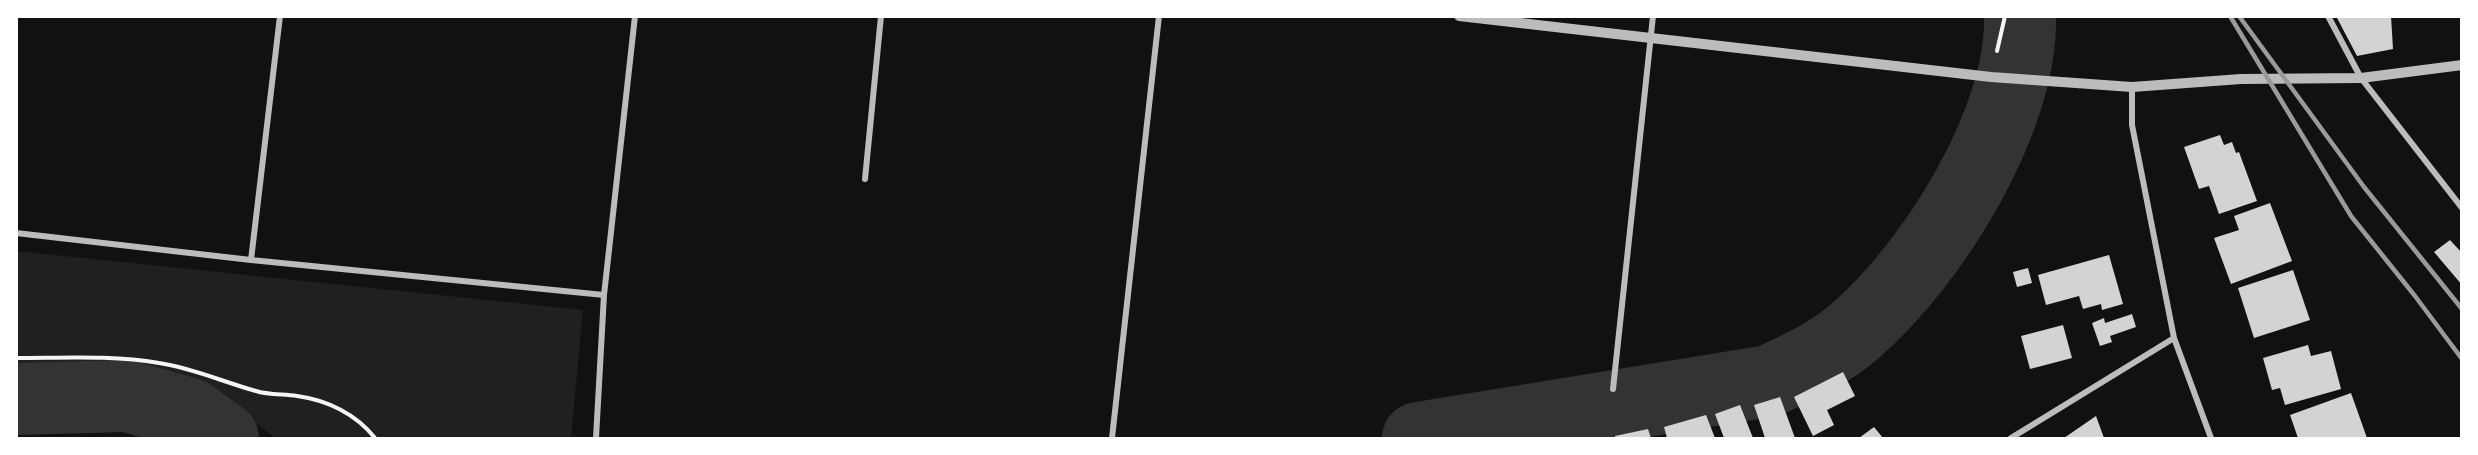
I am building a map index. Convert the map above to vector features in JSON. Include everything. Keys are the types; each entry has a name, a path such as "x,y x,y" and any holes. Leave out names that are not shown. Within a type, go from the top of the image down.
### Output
{"street":[{"path":"251,260 280,16"},
{"path":"596,438 604,295 635,16"},
{"path":"865,179 881,16"},
{"path":"1112,438 1159,16"},
{"path":"1459,16 1991,77 2132,87 2241,79 2361,78 2462,65"},
{"path":"1613,389 1653,16"},
{"path":"2328,16 2361,78 2462,208"},
{"path":"2132,87 2132,125 2174,338 2211,438"},
{"path":"16,234 604,295"},
{"path":"2011,438 2174,338"}],"path":[{"path":"1991,77 2005,16"},
{"path":"16,358 113,358 158,363 200,372 257,392 300,396 335,405 366,428 375,438"}],"shaded area":[{"path":"16,251 583,310 571,438 275,438 236,407 180,391 118,377 17,379"}],"building":[{"path":"2336,16 2391,16 2393,49 2357,56"},
{"path":"2220,135 2224,145 2232,142 2236,153 2239,152 2257,201 2219,214 2209,186 2199,189 2184,147"},
{"path":"2270,203 2292,261 2231,284 2214,238 2239,230 2234,216"},
{"path":"2450,240 2462,253 2462,285 2434,252"},
{"path":"2109,255 2123,304 2102,310 2101,304 2083,309 2079,296 2046,305 2038,275"},
{"path":"2028,268 2032,283 2017,287 2013,272"},
{"path":"2293,270 2310,320 2254,338 2238,288"},
{"path":"2132,314 2136,327 2110,336 2112,342 2100,346 2092,323 2104,318 2105,323"},
{"path":"2063,325 2072,358 2030,369 2021,336"},
{"path":"2308,345 2311,356 2331,351 2341,389 2285,405 2280,388 2272,390 2263,358"},
{"path":"1843,372 1855,396 1827,410 1834,425 1813,436 1794,397"},
{"path":"2351,393 2367,438 2298,438 2290,415"},
{"path":"1780,397 1795,438 1765,438 1754,405"},
{"path":"1740,405 1753,438 1724,438 1715,414"},
{"path":"1706,415 1715,438 1667,438 1664,427"},
{"path":"2096,416 2104,438 2064,438"},
{"path":"1874,427 1883,438 1859,438"},
{"path":"1648,429 1651,438 1615,438 1615,436"}],"waterway":[{"path":"1418,438 1769,381 1835,346 1855,331 1884,303 1914,269 1968,188 1989,144 2006,100 2017,57 2020,16"},
{"path":"16,399 127,396 190,414 223,438"}],"railway":[{"path":"2230,16 2351,216 2462,359"},
{"path":"2239,16 2364,187 2462,309"}]}
